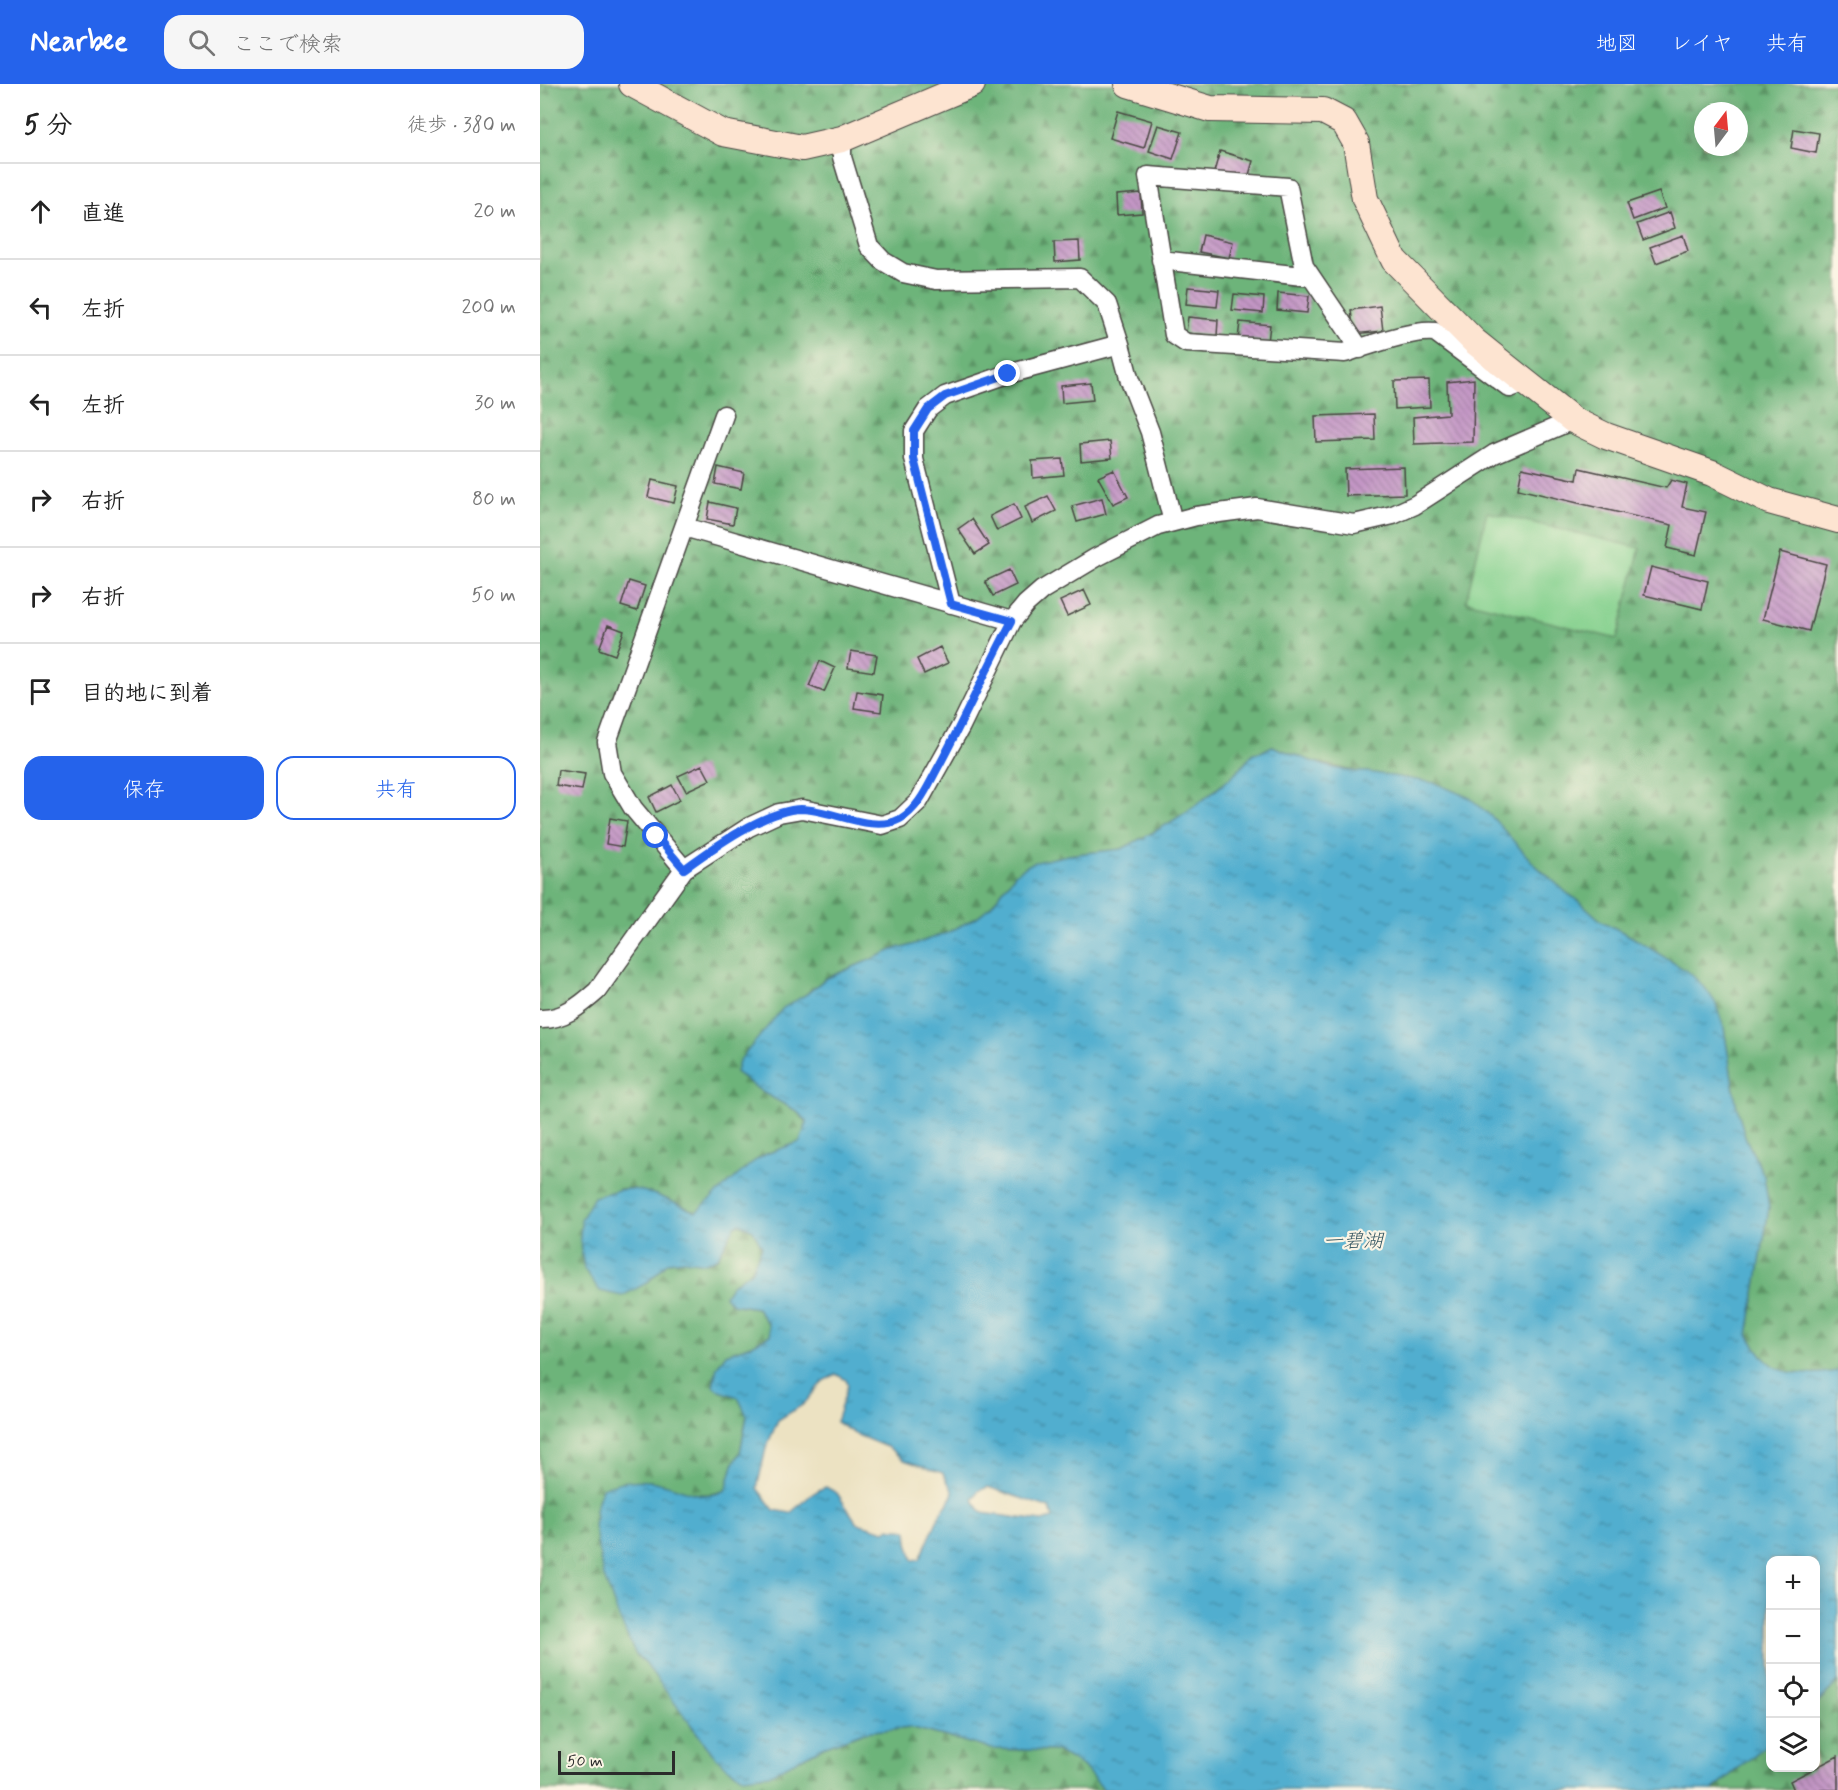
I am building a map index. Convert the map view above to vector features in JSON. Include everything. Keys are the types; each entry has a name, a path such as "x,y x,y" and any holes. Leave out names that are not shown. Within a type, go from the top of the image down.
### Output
{"street":[{"path":"632,84 723,133 802,148 842,139 972,84"},
{"path":"1128,84 1210,109 1323,111 1344,122 1356,143 1365,199 1394,261 1474,341 1573,420 1606,436 1712,473 1769,501 1838,520"},
{"path":"842,139 842,157 870,246 883,261 903,273 936,280 1080,278 1107,304 1129,378 1150,432 1173,522"},
{"path":"1360,349 1304,266 1288,187 1148,176 1174,335 1186,343 1345,353 1360,349 1424,330 1435,332 1510,388 1526,382"},
{"path":"1161,260 1311,277"},
{"path":"951,604 914,459 914,431 928,409 945,396 1008,374 1120,344"},
{"path":"684,869 633,808 612,773 607,742 724,415"},
{"path":"540,1019 566,1014 580,1006 597,991 684,869 749,826 779,813 802,809 882,825 900,819 919,801 961,726 1012,621 1042,590 1097,557 1158,526 1196,516 1257,508 1354,524 1393,515 1416,505 1494,454 1573,420"},
{"path":"684,527 1012,621"}],"green space":[{"path":"540,84 1838,84 1838,1371 1802,1374 1783,1371 1765,1359 1748,1335 1769,1208 1764,1176 1745,1137 1736,1103 1724,1028 1706,989 1689,973 1632,937 1601,921 1534,864 1516,845 1376,774 1310,761 1272,746 1261,752 1253,753 1218,788 1187,811 1144,837 1146,839 1140,839 1122,849 1068,855 1016,873 991,906 977,917 947,933 903,948 900,947 825,979 774,1020 736,1072 763,1092 795,1110 807,1122 800,1142 766,1154 696,1212 639,1190 619,1189 647,1283 668,1262 684,1260 706,1263 718,1258 735,1226 740,1224 753,1230 762,1247 751,1271 731,1286 732,1304 757,1308 768,1324 771,1335 726,1354 720,1391 738,1397 747,1415 740,1453 733,1465 726,1490 698,1494 650,1481 595,1510 594,1526 636,1655 645,1663 801,1759 823,1747 864,1732 910,1727 992,1749 1057,1751 1083,1766 1104,1790 540,1790"},
{"path":"1487,512 1640,548 1617,639 1466,601"},
{"path":"1838,1682 1838,1790 1712,1790 1766,1745 1766,1772 1820,1772 1820,1700"}],"water":[{"name":"一碧湖","path":"1272,746 1344,770 1435,783 1470,798 1493,818 1534,864 1568,894 1601,921 1632,937 1690,973 1715,1002 1724,1028 1736,1103 1745,1137 1764,1176 1769,1208 1748,1335 1765,1359 1783,1371 1801,1374 1838,1371 1838,1682 1820,1700 1820,1556 1766,1556 1766,1745 1712,1790 1104,1790 1083,1766 1057,1751 992,1749 910,1727 864,1732 823,1747 771,1774 743,1777 725,1766 712,1753 645,1663 636,1655 603,1574 594,1525 595,1510 602,1488 614,1484 648,1481 706,1495 726,1490 733,1465 740,1453 747,1416 738,1397 713,1386 717,1367 726,1354 754,1344 770,1335 768,1324 757,1308 732,1304 725,1296 731,1286 751,1271 762,1247 753,1230 740,1224 735,1226 718,1257 706,1263 684,1260 668,1262 647,1283 622,1296 600,1291 584,1269 580,1241 581,1220 594,1197 625,1189 655,1195 696,1212 753,1162 766,1154 800,1142 807,1121 795,1110 762,1092 736,1072 739,1061 783,1008 807,994 825,979 900,947 903,948 947,933 977,917 991,906 1016,873 1032,863 1068,855 1122,849 1140,839 1145,839 1144,837 1187,811 1218,788 1253,753 1261,752","holes":["836,1374 846,1380 848,1385 836,1422 855,1434 889,1448 904,1460 943,1473 953,1492 950,1501 941,1512 920,1559 913,1560 907,1530 889,1528 885,1531 857,1523 837,1493 826,1487 790,1513 774,1510 757,1488 766,1448 778,1420 804,1404 823,1381","988,1487 1050,1508 1053,1518 1042,1521 982,1513 973,1500 978,1491"]}],"building":[{"path":"1118,111 1152,121 1144,148 1110,138"},
{"path":"1158,125 1182,132 1173,159 1149,151"},
{"path":"1794,129 1819,133 1816,153 1791,148"},
{"path":"1220,151 1253,161 1247,182 1214,172"},
{"path":"1659,192 1665,208 1633,220 1627,203"},
{"path":"1141,193 1142,213 1117,215 1116,195"},
{"path":"1670,212 1675,228 1643,240 1637,224"},
{"path":"1203,235 1233,242 1229,258 1199,252"},
{"path":"1683,235 1688,251 1656,263 1650,247"},
{"path":"1079,241 1080,260 1055,262 1054,242"},
{"path":"1188,287 1219,290 1217,307 1186,304"},
{"path":"1278,293 1309,296 1307,313 1277,310"},
{"path":"1234,294 1264,297 1263,313 1232,310"},
{"path":"1380,306 1383,331 1354,334 1351,310"},
{"path":"1188,317 1218,320 1217,336 1186,333"},
{"path":"1240,322 1270,325 1268,342 1238,339"},
{"path":"1474,379 1473,442 1414,444 1413,417 1448,414 1447,382"},
{"path":"1429,380 1430,407 1395,409 1394,381"},
{"path":"1091,383 1093,400 1062,403 1061,386"},
{"path":"1374,414 1375,440 1316,442 1315,416"},
{"path":"1110,441 1112,458 1081,461 1080,444"},
{"path":"1062,459 1064,475 1033,478 1032,461"},
{"path":"718,467 744,473 741,489 715,484"},
{"path":"1404,467 1405,494 1346,496 1345,469"},
{"path":"1522,468 1577,480 1579,468 1666,488 1671,480 1687,484 1682,507 1706,512 1696,555 1667,548 1672,525 1518,489"},
{"path":"1114,470 1128,497 1113,504 1098,477"},
{"path":"652,480 678,486 674,503 648,497"},
{"path":"1048,496 1056,511 1032,523 1025,507"},
{"path":"1102,498 1106,514 1077,522 1072,506"},
{"path":"710,502 736,508 733,524 707,519"},
{"path":"1014,504 1021,519 997,531 990,516"},
{"path":"972,519 989,545 975,554 958,529"},
{"path":"1780,552 1826,564 1809,631 1763,619"},
{"path":"1651,567 1708,581 1702,609 1644,595"},
{"path":"1009,570 1016,585 993,596 985,581"},
{"path":"629,581 645,586 637,611 621,606"},
{"path":"1084,590 1091,605 1067,616 1060,601"},
{"path":"608,625 624,631 615,655 599,649"},
{"path":"940,647 948,663 924,674 917,659"},
{"path":"851,651 877,655 874,672 848,668"},
{"path":"820,661 835,668 824,692 809,686"},
{"path":"857,691 883,695 881,712 854,708"},
{"path":"702,765 710,780 686,791 678,776"},
{"path":"558,770 585,774 582,790 556,786"},
{"path":"672,785 680,800 656,812 649,797"},
{"path":"610,818 627,821 623,847 606,844"},
{"path":"1838,1756 1838,1790 1794,1790 1790,1781 1807,1772 1820,1772 1820,1765"}],"route":[{"path":"656,836 684,869 749,826 779,813 802,809 882,825 900,819 919,801 961,726 1012,621 951,604 914,459 914,431 928,409 945,396 1008,374"}]}
